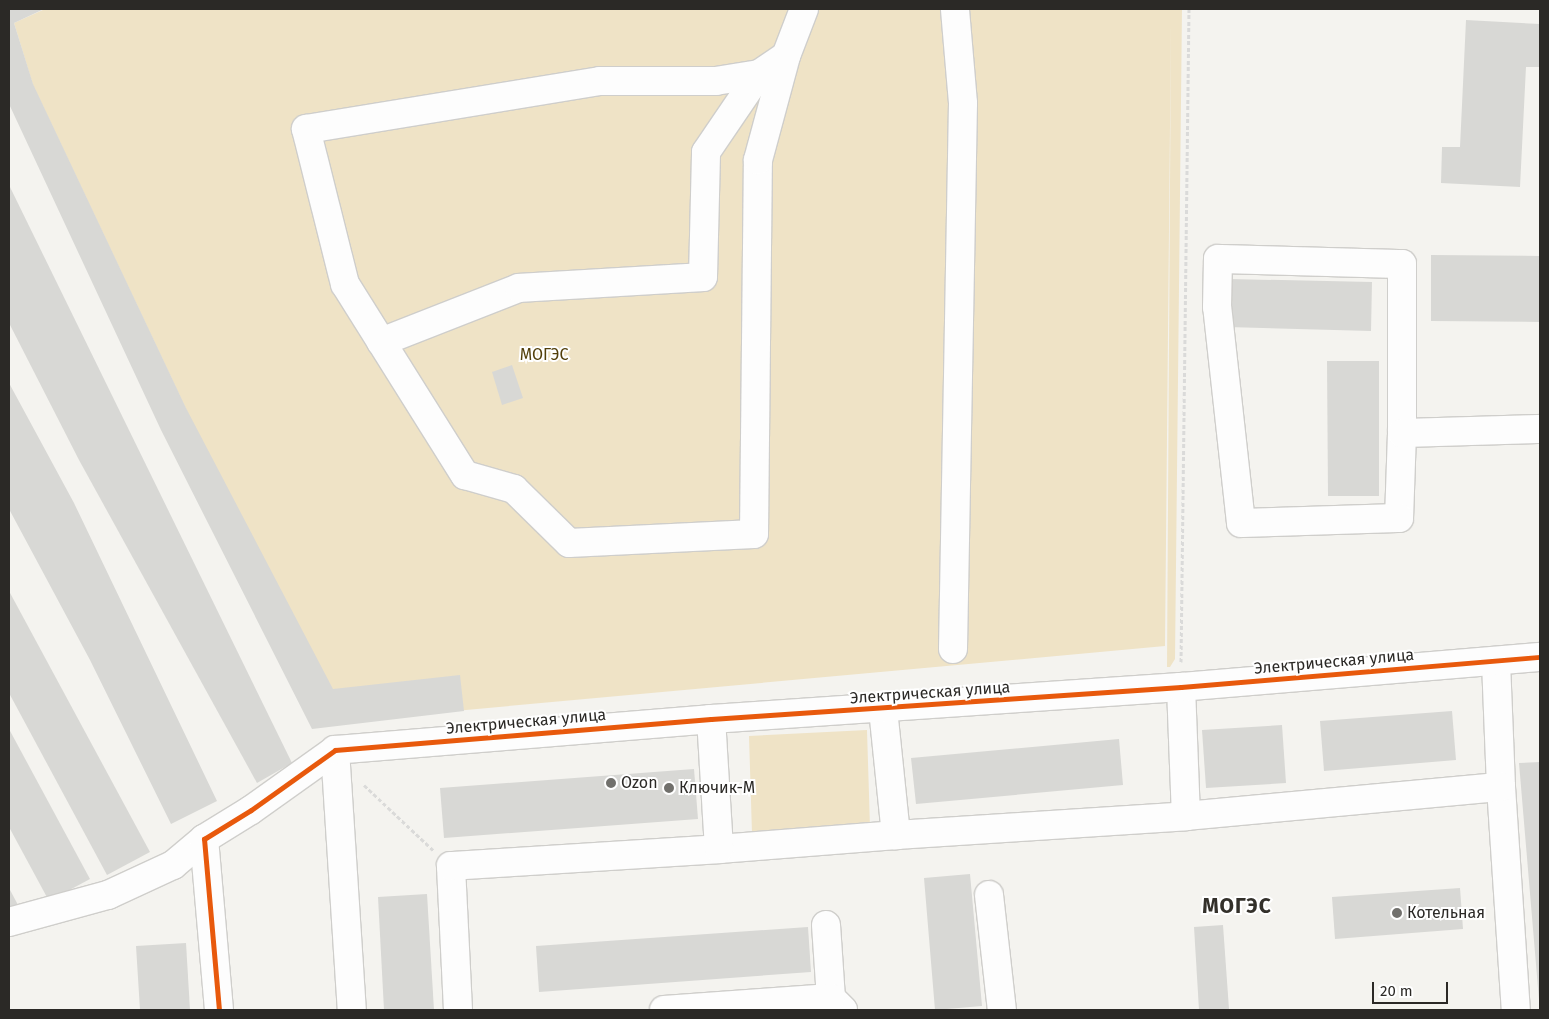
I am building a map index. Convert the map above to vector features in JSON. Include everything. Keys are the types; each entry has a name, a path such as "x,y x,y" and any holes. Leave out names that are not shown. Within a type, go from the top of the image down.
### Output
{"street":[{"path":"760,74 716,81 600,81 306,129 345,284 465,476 514,489 569,543 754,534 758,160 786,56 804,9"},
{"path":"953,649 963,103 955,9"},
{"path":"381,342 519,288 703,277 706,152 760,74 786,56"},
{"path":"1218,259 1402,264 1402,433 1399,518 1241,523 1217,307 1218,259"},
{"path":"1402,433 1540,430"},
{"name":"Электрическая улица","path":"335,750 711,719 1181,688 1540,657"},
{"path":"1496,662 1501,787 1516,1010"},
{"path":"1181,688 1186,816"},
{"path":"883,709 896,835"},
{"path":"711,719 719,849"},
{"path":"9,922 108,895 173,865 204,839 251,810 335,750"},
{"path":"335,750 352,1010"},
{"path":"458,1010 451,866 1186,816 1501,787"},
{"path":"204,839 219,1010"},
{"path":"989,895 1002,1010"},
{"path":"664,1010 837,1004 826,925"}],"path":[{"path":"1181,688 1189,9"},
{"path":"335,750 372,794 451,866"}],"green space":[{"name":"МОГЭС","path":"45,9 1182,9 1175,659 1170,667 1167,667 1171,22 1165,646 334,722 33,85 14,23"},
{"path":"867,730 870,827 752,833 749,736"}],"building":[{"path":"9,9 44,9 14,23 33,84 186,408 333,689 460,675 464,711 312,729 161,430 9,104"},
{"path":"1466,20 1540,24 1540,67 1526,67 1520,187 1441,183 1442,147 1460,147"},
{"path":"9,185 292,763 257,783 79,460 9,323"},
{"path":"1431,255 1540,256 1540,322 1431,321"},
{"path":"1229,279 1372,282 1371,331 1227,327"},
{"path":"1327,361 1379,361 1379,496 1328,496"},
{"path":"512,365 523,398 502,405 492,372"},
{"path":"9,383 74,503 217,801 171,824 90,660 9,509"},
{"path":"9,591 150,852 107,875 9,693"},
{"path":"1452,711 1456,760 1324,771 1320,721"},
{"path":"1282,725 1286,783 1206,788 1202,730"},
{"path":"9,729 90,879 49,901 9,827"},
{"path":"1119,739 1123,785 916,804 911,758"},
{"path":"1540,762 1540,1000 1539,1000 1519,763"},
{"path":"694,769 698,819 444,838 440,788"},
{"path":"970,874 982,1006 935,1010 924,878"},
{"path":"9,888 18,905 9,909"},
{"name":"Котельная","path":"1460,888 1463,929 1335,939 1332,897"},
{"path":"427,894 434,1010 384,1010 378,897"},
{"path":"1223,925 1229,1009 1199,1010 1194,927"},
{"path":"808,927 811,972 539,992 536,946"},
{"path":"186,943 190,1010 140,1010 136,946"}],"cycle path":[{"path":"219,1010 204,839 251,810 335,750 711,719 1181,687 1540,657"}],"place":[{"name":"Ozon","path":"611,783"},
{"name":"Ключик-М","path":"669,788"},
{"name":"Котельная","path":"1397,913"}],"district":[{"name":"МОГЭС","path":"1237,906"}]}
